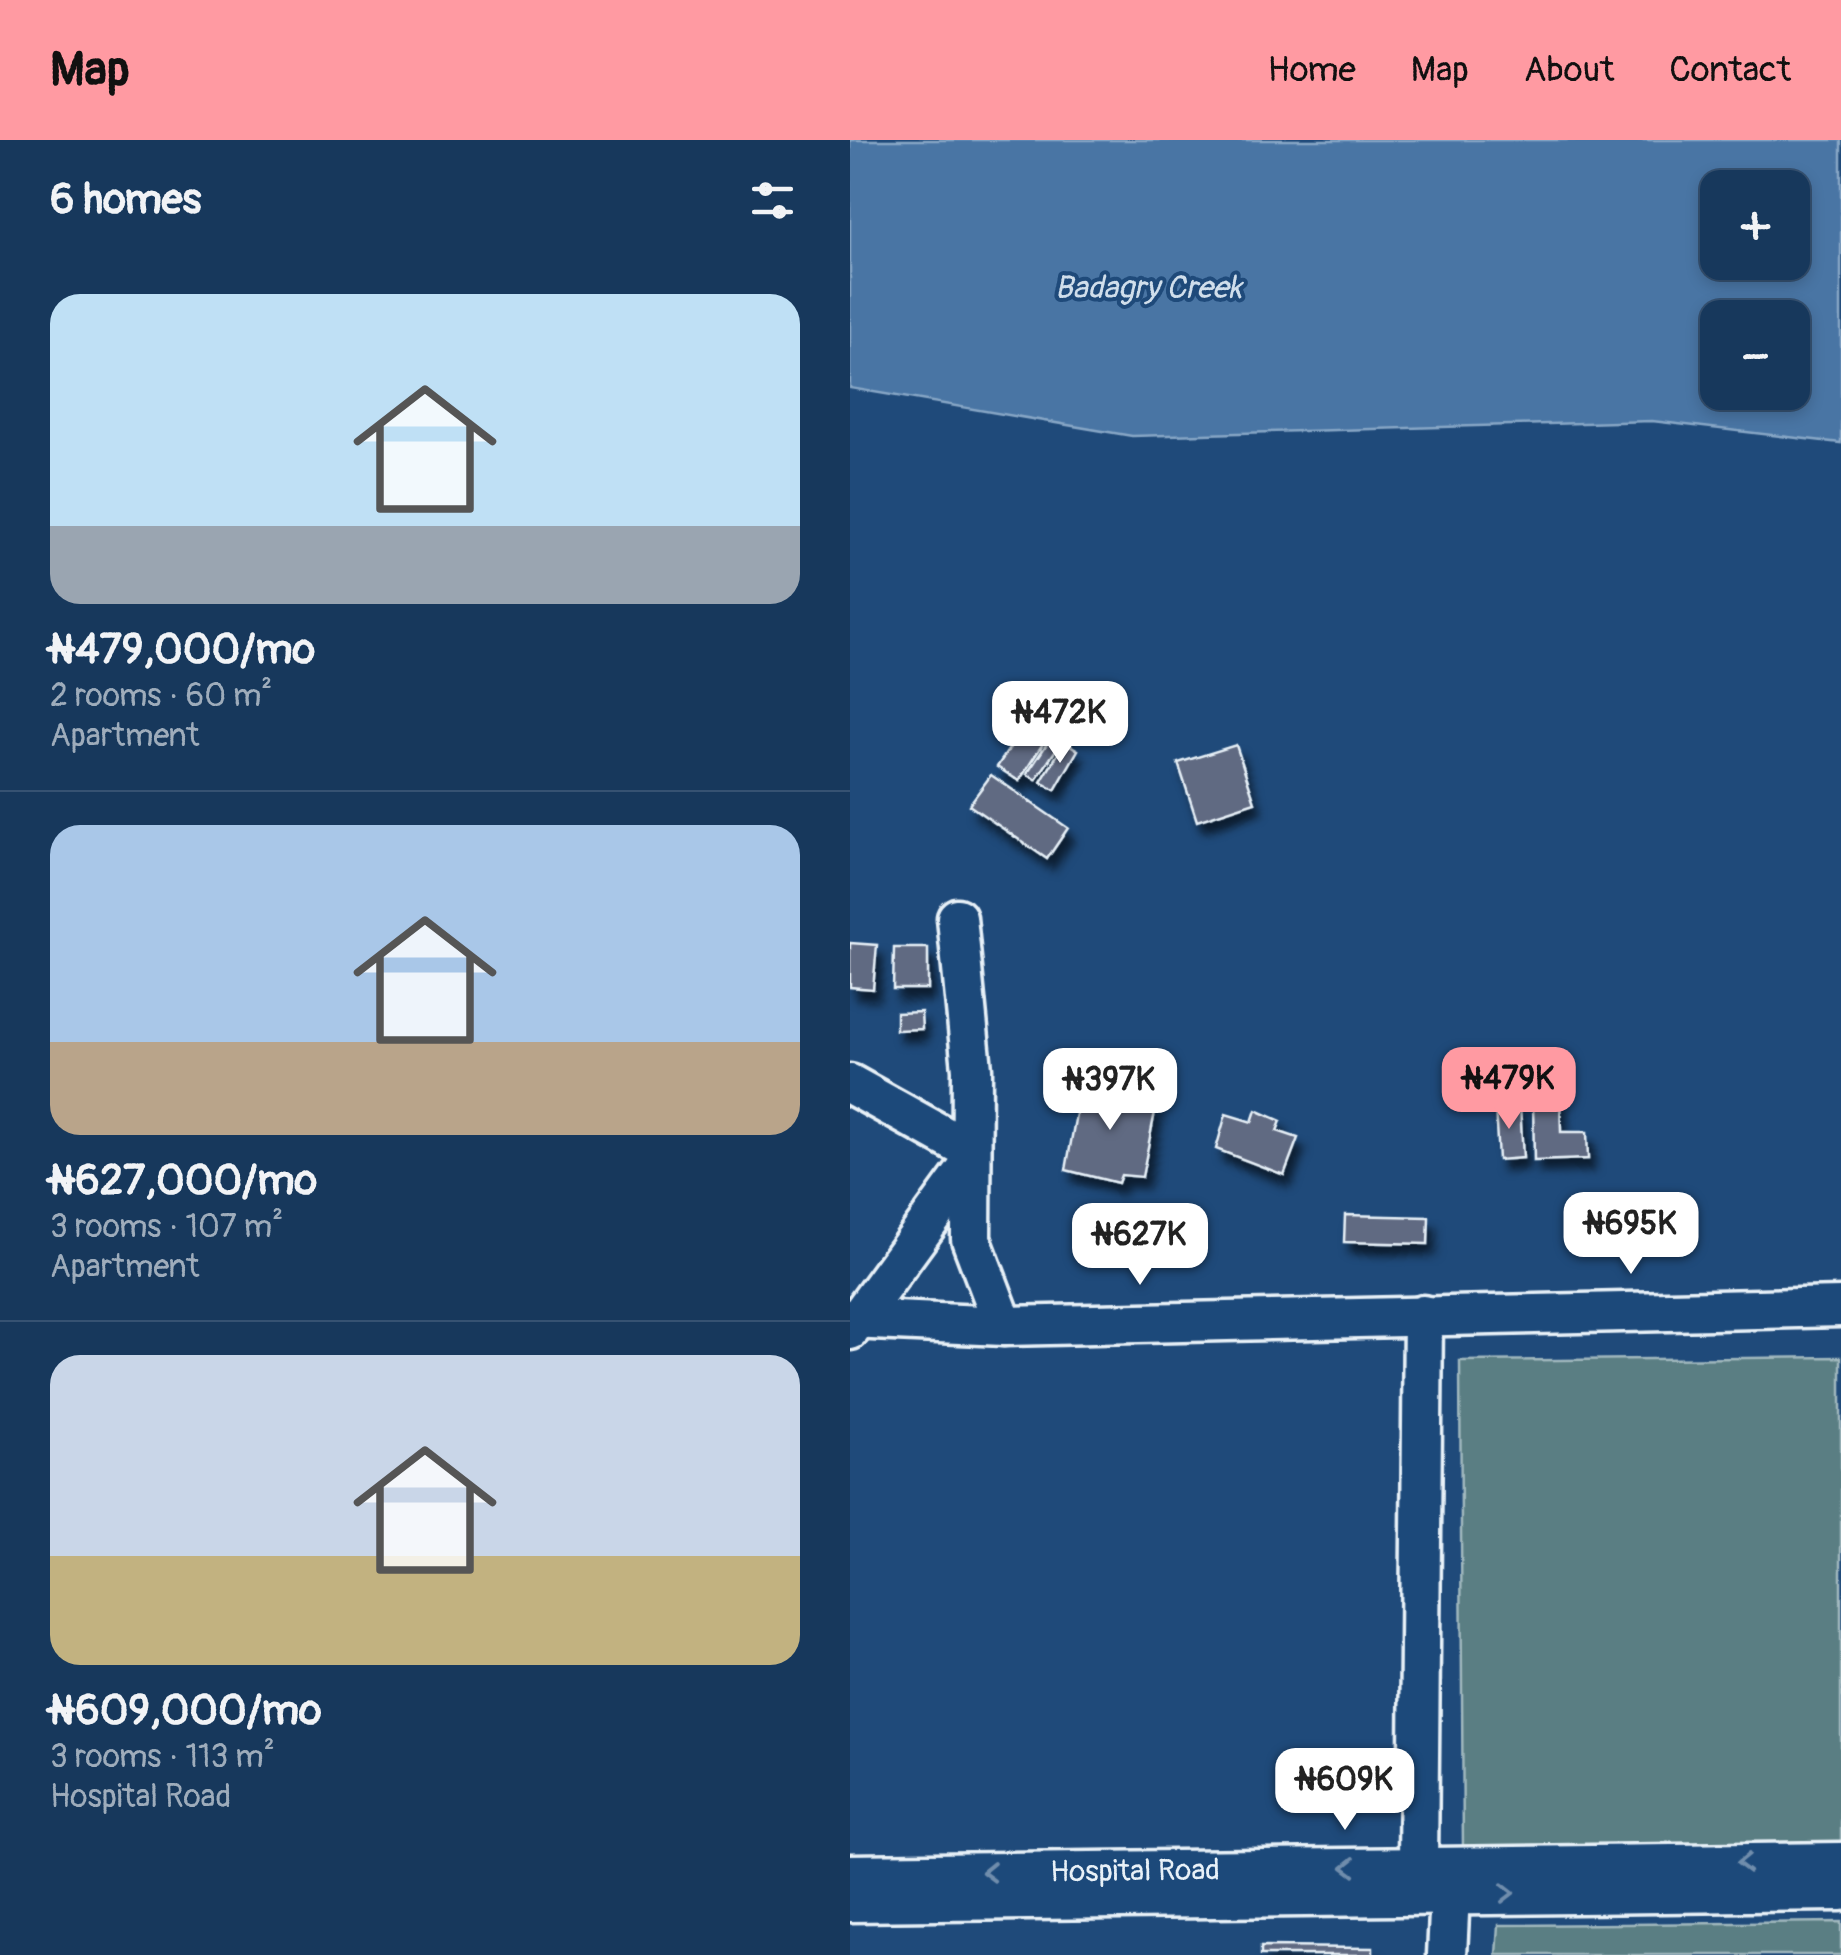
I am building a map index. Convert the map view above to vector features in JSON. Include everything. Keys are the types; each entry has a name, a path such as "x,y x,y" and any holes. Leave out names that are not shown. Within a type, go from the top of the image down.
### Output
{"street":[{"path":"956,918 970,1026 970,1239 1004,1326"},
{"path":"850,1084 969,1159"},
{"path":"852,1323 969,1159"},
{"path":"852,1323 1004,1326 1841,1307"},
{"path":"1418,1866 1423,1315"},
{"name":"Hospital Road","path":"850,1874 1841,1862"},
{"name":"Hospital Road","path":"850,1902 1841,1891"},
{"path":"1447,1955 1450,1893"}],"green space":[{"path":"1841,1357 1841,1852 1463,1855 1460,1361"},
{"path":"1841,1922 1841,1955 1497,1955 1499,1925"}],"water":[{"name":"Badagry Creek","path":"850,140 1841,140 1841,443 1652,421 1132,436 850,388"}],"building":[{"path":"1030,717 1051,731 1019,781 997,767"},
{"path":"1056,730 1065,736 1036,780 1027,774"},
{"path":"1065,742 1078,750 1055,790 1041,782"},
{"path":"1236,745 1255,802 1197,821 1178,763"},
{"path":"991,775 1068,828 1047,859 969,805"},
{"path":"850,943 877,945 873,989 850,987"},
{"path":"894,948 928,948 928,989 893,989"},
{"path":"921,1012 922,1029 896,1030 896,1013"},
{"path":"1082,1080 1138,1090 1136,1101 1156,1107 1142,1177 1121,1175 1118,1183 1066,1170"},
{"path":"1560,1098 1561,1132 1587,1132 1588,1159 1534,1161 1533,1099"},
{"path":"1520,1105 1523,1158 1498,1160 1495,1106"},
{"path":"1256,1110 1281,1121 1277,1131 1298,1138 1284,1175 1216,1149 1226,1114 1252,1122"},
{"path":"1345,1215 1429,1217 1428,1244 1344,1242"},
{"path":"1261,1947 1373,1948 1373,1955 1261,1955"}]}
